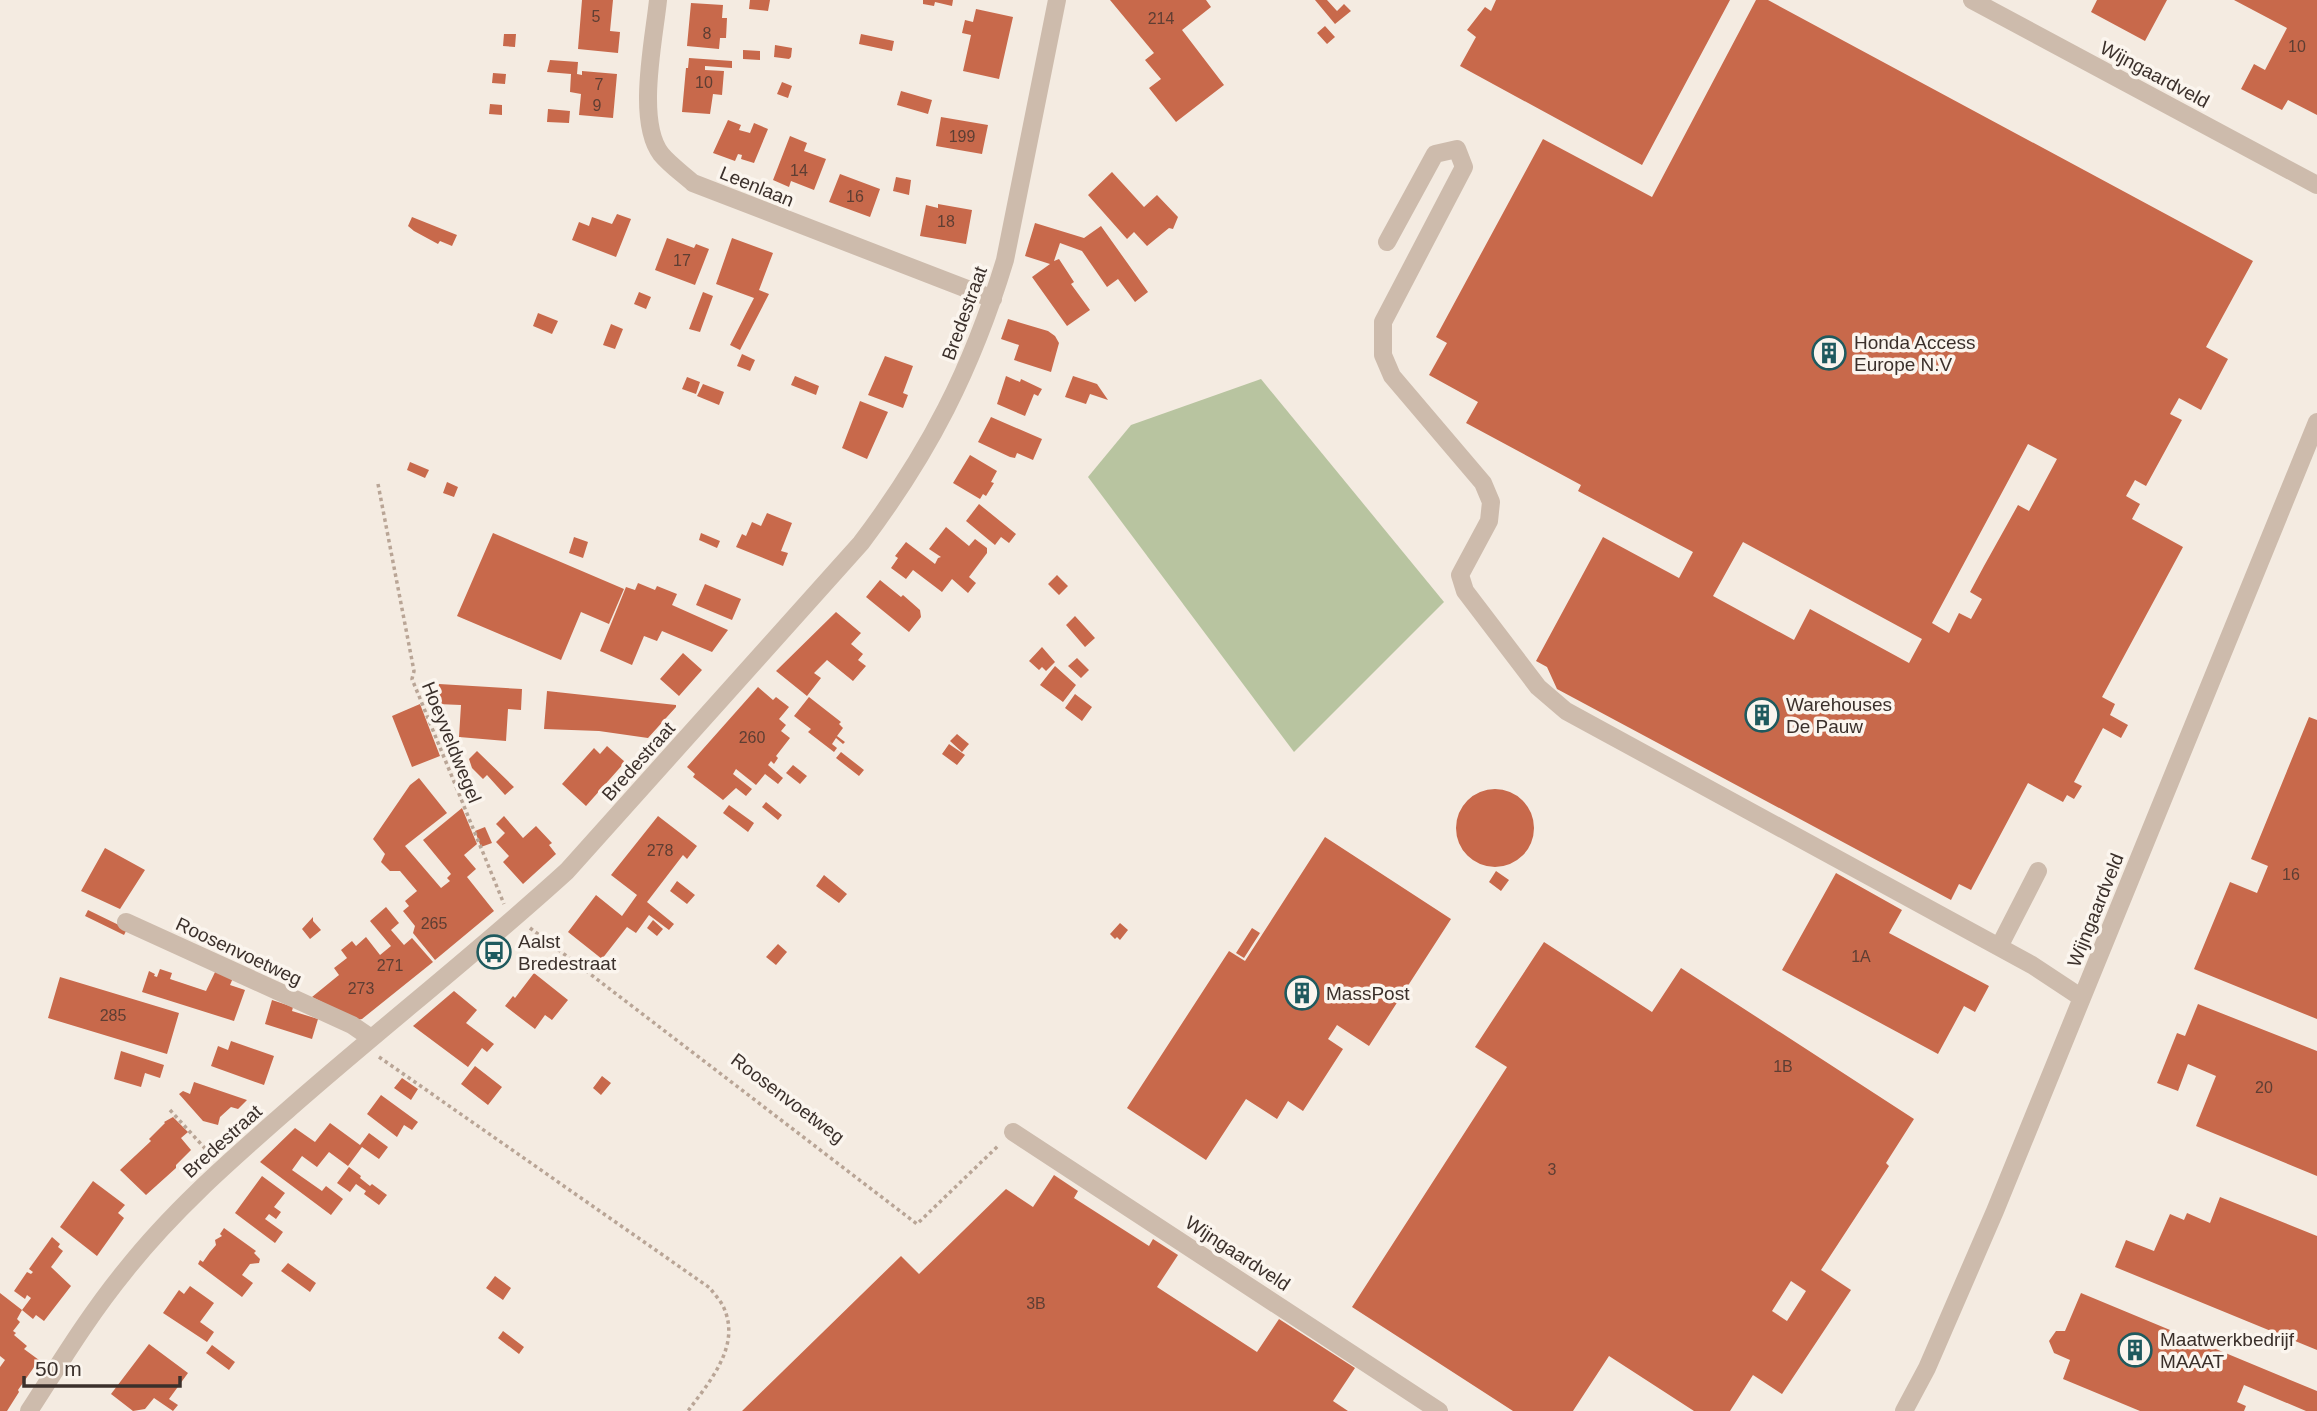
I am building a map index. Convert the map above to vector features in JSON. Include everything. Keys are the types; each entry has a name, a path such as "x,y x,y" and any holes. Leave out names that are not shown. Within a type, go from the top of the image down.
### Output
{"street":[{"name":"Leenlaan","path":"657,0 648,99 649,126 661,153 693,183 993,299"},
{"name":"Bredestraat","path":"30,1411 75,1339 125,1270 222,1167 567,871 861,543 889,506 941,422 969,364 993,299 1005,260 1057,0"},
{"name":"Wijngaardveld","path":"1972,0 2317,185"},
{"path":"1387,242 1435,154 1457,149 1464,167 1383,322 1383,355 1392,376 1483,483 1491,502 1489,521 1460,575 1465,591 1538,687 1566,711 2032,965 2082,998"},
{"name":"Wijngaardveld","path":"1904,1411 1927,1367 1995,1211 2317,422"},
{"path":"1999,947 2038,872"},
{"name":"Roosenvoetweg","path":"126,922 352,1025 367,1042"},
{"name":"Wijngaardveld","path":"1013,1132 1439,1411"}],"path":[{"name":"Hoeyveldwegel","path":"378,484 414,671 412,679 505,907 517,916"},
{"name":"Roosenvoetweg","path":"517,916 917,1224 1013,1132"},
{"path":"367,1042 710,1288 723,1306 731,1336 718,1370 688,1411"},
{"path":"170,1110 222,1167"}],"green space":[{"path":"1261,379 1444,602 1294,752 1088,477 1131,425"}],"building":[{"path":"582,0 613,0 610,31 620,32 618,53 578,49"},
{"path":"750,0 770,0 768,11 749,9"},
{"path":"923,0 953,0 952,6 935,2 934,6 923,4"},
{"path":"1110,0 1206,0 1211,7 1182,30 1224,85 1176,122 1149,88 1161,79 1145,60 1154,53"},
{"path":"1315,0 1327,0 1337,11 1344,4 1351,11 1335,24"},
{"path":"1496,0 1730,0 1642,165 1460,66 1476,37 1467,30 1485,7 1491,11"},
{"name":"Honda Access Europe N.V","path":"1756,0 1768,0 2253,261 2206,347 2228,359 2201,410 2179,398 2170,414 2182,420 2146,486 2135,480 2126,496 2140,504 2132,519 2183,547 2102,697 2115,704 2110,715 2128,725 2121,738 2103,728 2074,782 2082,786 2074,799 2067,795 2063,802 2028,783 1971,890 1959,884 1951,900 1557,689 1547,667 1536,661 1603,537 1679,578 1693,552 1578,491 1581,485 1466,423 1478,402 1429,375 1447,343 1436,337 1543,139 1652,197","holes":["2028,444 2057,459 2029,511 2018,505 1970,592 1982,599 1971,619 1959,613 1949,633 1932,623","1743,542 1922,639 1909,663 1810,609 1794,640 1713,596"]},
{"path":"2097,0 2167,0 2145,41 2091,12"},
{"path":"2234,0 2317,0 2317,115 2288,100 2282,110 2241,89 2254,64 2265,70 2287,28"},
{"path":"691,3 723,5 722,18 727,18 726,38 720,38 719,49 687,46"},
{"path":"976,9 1013,17 999,79 963,71 971,35 962,33 965,20 973,22"},
{"path":"1325,26 1335,37 1327,44 1317,33"},
{"path":"504,34 516,34 515,47 503,46"},
{"path":"861,34 894,41 892,51 859,44"},
{"path":"775,45 792,48 791,57 774,57"},
{"path":"743,50 760,51 760,60 743,59"},
{"path":"689,58 732,61 732,68 705,66 705,70 724,71 722,95 713,94 710,114 682,112"},
{"path":"550,60 578,62 577,74 582,75 582,71 617,74 613,118 579,115 581,94 570,92 571,74 547,72"},
{"path":"493,73 506,74 505,84 492,83"},
{"path":"782,82 792,86 788,98 777,94"},
{"path":"901,91 932,100 928,114 897,105"},
{"path":"490,104 502,105 502,115 489,114"},
{"path":"548,109 570,111 569,123 547,122"},
{"path":"941,117 988,125 982,154 936,146"},
{"path":"728,120 741,125 739,130 750,133 754,123 768,129 754,163 741,159 742,155 738,154 735,161 713,153"},
{"path":"790,136 807,143 804,151 826,159 814,190 791,181 789,187 773,180"},
{"path":"1112,172 1144,207 1157,195 1178,217 1173,229 1169,228 1147,246 1134,232 1127,239 1088,195"},
{"path":"840,174 880,189 870,217 829,202"},
{"path":"896,177 911,180 909,195 893,191"},
{"path":"938,204 972,210 966,244 920,236 926,205 938,208"},
{"path":"617,214 631,219 616,257 572,240 579,222 589,226 592,217 612,224"},
{"path":"412,217 457,235 452,246 440,241 438,244 414,231 408,226"},
{"path":"1035,223 1084,238 1101,226 1148,292 1135,302 1118,279 1107,287 1082,251 1060,243 1054,261 1059,259 1074,282 1071,284 1090,310 1067,326 1032,277 1050,264 1025,256"},
{"path":"667,238 694,248 696,244 709,249 695,285 655,270"},
{"path":"732,238 773,253 759,290 769,294 740,350 730,345 754,298 716,284"},
{"path":"639,292 651,297 646,309 634,304"},
{"path":"703,292 713,296 700,332 689,329"},
{"path":"538,313 558,321 552,334 533,326"},
{"path":"1008,319 1048,331 1055,336 1059,343 1051,372 1014,360 1019,345 1001,339"},
{"path":"611,324 623,329 615,349 603,345"},
{"path":"742,354 755,360 750,371 737,366"},
{"path":"885,356 913,366 903,393 908,395 903,408 868,395"},
{"path":"795,376 819,386 816,395 791,385"},
{"path":"1006,376 1020,382 1021,379 1042,389 1038,396 1034,394 1025,416 997,404"},
{"path":"1073,376 1097,384 1108,400 1090,394 1086,404 1065,397"},
{"path":"687,377 700,382 696,394 682,389"},
{"path":"703,384 724,392 719,405 697,396"},
{"path":"860,401 888,412 867,459 842,448"},
{"path":"991,417 1042,439 1033,460 1017,453 1015,458 1010,457 978,442"},
{"path":"970,455 997,471 991,482 994,483 986,496 983,494 980,499 953,483"},
{"path":"410,462 429,470 425,478 407,470"},
{"path":"447,482 458,487 454,497 443,493"},
{"path":"979,504 1016,534 1009,543 1001,537 995,545 966,521"},
{"path":"767,513 792,523 781,551 788,553 783,566 736,547 742,534 746,536 752,522 761,526"},
{"path":"946,527 969,546 975,539 987,548 987,553 969,577 976,583 968,593 952,579 942,592 913,570 906,579 891,568 898,558 895,556 906,542 935,564 941,557 929,549"},
{"path":"493,533 624,589 609,624 581,612 561,660 457,616"},
{"path":"701,533 720,541 717,548 699,540"},
{"path":"574,537 588,542 583,558 569,553"},
{"path":"1057,575 1068,586 1059,595 1048,584"},
{"path":"880,580 920,610 921,617 909,632 866,597"},
{"path":"638,583 655,590 657,586 677,594 672,605 728,630 712,652 662,631 657,641 644,636 632,665 600,651 626,587 635,590"},
{"path":"705,584 741,599 732,620 696,605"},
{"path":"836,612 861,633 851,644 863,654 858,660 866,666 853,681 827,660 814,673 821,678 807,696 776,671"},
{"path":"1075,616 1095,638 1085,647 1066,625"},
{"path":"1042,647 1055,662 1046,671 1042,667 1039,670 1029,661"},
{"path":"683,653 702,670 679,696 660,679"},
{"path":"1077,658 1089,670 1081,678 1068,666"},
{"path":"1055,666 1076,685 1063,702 1040,685"},
{"path":"439,684 522,689 521,710 508,709 506,741 459,737 461,705 437,704"},
{"path":"758,687 773,700 776,697 789,707 779,719 786,725 781,731 790,738 776,756 778,758 774,764 771,761 768,765 783,778 778,784 765,774 756,785 736,769 733,774 752,789 746,796 736,788 723,800 693,777 695,774 687,767"},
{"path":"547,691 676,707 648,738 599,731 544,729"},
{"path":"1075,694 1092,707 1082,721 1065,708"},
{"path":"809,697 841,722 839,724 843,728 837,736 845,742 843,744 836,738 832,744 837,748 834,752 808,732 811,729 794,716"},
{"path":"420,704 440,756 412,767 392,716"},
{"path":"2309,717 2317,720 2317,1019 2194,969 2230,882 2257,893 2268,866 2251,859"},
{"path":"957,734 969,744 962,752 950,741"},
{"path":"949,744 965,755 957,765 942,754"},
{"path":"607,746 625,762 586,806 562,784 594,748 600,754"},
{"path":"477,751 514,787 505,795 487,775 483,779 472,768 469,759"},
{"path":"841,752 864,770 859,776 836,758"},
{"path":"793,765 807,776 800,784 786,773"},
{"path":"419,778 447,813 405,846 441,888 450,881 447,878 451,874 423,840 462,808 477,844 464,855 476,869 467,877 494,911 435,960 413,933 415,926 403,911 409,906 405,901 417,891 400,871 390,871 381,862 385,854 373,839 410,785"},
{"path":"1495,789 1510,792 1522,801 1531,813 1534,828 1531,843 1522,855 1510,864 1495,867 1480,864 1468,855 1459,843 1456,828 1459,813 1468,801 1480,792"},
{"path":"766,802 782,815 778,820 762,807"},
{"path":"729,805 754,823 748,832 723,813"},
{"path":"504,816 523,838 536,826 552,843 549,845 556,854 523,884 503,862 509,856 496,842 505,833 496,824"},
{"path":"658,816 697,846 687,859 683,855 647,902 674,924 669,930 649,915 636,933 627,927 602,959 568,932 596,895 622,916 637,895 611,875"},
{"path":"485,827 492,843 481,847 475,831"},
{"name":"MassPost","path":"1325,837 1451,919 1369,1046 1337,1025 1328,1039 1343,1049 1303,1111 1288,1101 1277,1119 1246,1099 1206,1160 1127,1108 1229,951 1245,961"},
{"path":"105,848 145,870 120,909 81,891"},
{"path":"1496,871 1509,880 1501,891 1489,882"},
{"path":"1836,873 1902,910 1889,933 1989,986 1975,1012 1964,1006 1938,1054 1782,970"},
{"path":"824,875 847,894 839,903 816,886"},
{"path":"677,881 695,895 687,904 670,891"},
{"path":"386,907 399,923 391,930 404,945 412,938 433,962 362,1019 357,1020 312,997 339,975 334,968 347,958 341,950 352,941 356,946 366,937 380,955 391,946 370,921"},
{"path":"88,910 127,929 124,935 85,916"},
{"path":"313,917 321,930 310,939 302,929"},
{"path":"653,920 663,929 657,936 647,928"},
{"path":"1120,923 1128,930 1120,940 1110,934"},
{"path":"1252,928 1260,933 1244,958 1236,953"},
{"path":"1544,942 1652,1012 1681,968 1914,1119 1886,1163 1889,1166 1821,1270 1851,1290 1782,1394 1753,1375 1730,1411 1694,1411 1609,1356 1573,1411 1513,1411 1352,1307 1507,1067 1475,1047","holes":["1791,1281 1806,1291 1787,1321 1772,1311"]},
{"path":"778,944 787,952 776,965 766,957"},
{"path":"160,969 172,973 170,979 206,991 216,970 233,978 230,985 245,990 234,1021 142,992 149,971 157,977"},
{"path":"534,973 568,1000 552,1020 545,1015 535,1029 505,1006 513,996 515,998"},
{"path":"60,977 179,1013 167,1054 48,1018"},
{"path":"454,991 477,1010 466,1023 494,1044 487,1052 482,1048 468,1067 413,1026"},
{"path":"272,1000 293,1007 292,1011 318,1019 312,1039 265,1024"},
{"path":"2198,1004 2317,1051 2317,1176 2196,1126 2216,1076 2188,1064 2178,1091 2157,1083 2177,1033 2185,1036"},
{"path":"231,1041 274,1056 264,1085 211,1066 218,1046 228,1050"},
{"path":"121,1051 164,1065 160,1078 145,1073 141,1087 114,1079"},
{"path":"475,1066 502,1087 488,1105 461,1084"},
{"path":"602,1076 611,1083 601,1095 593,1088"},
{"path":"402,1078 418,1089 411,1100 394,1088"},
{"path":"194,1082 247,1100 238,1109 231,1107 220,1117 218,1125 203,1121 179,1094 183,1091 190,1094"},
{"path":"381,1095 418,1122 412,1130 404,1125 397,1137 367,1114"},
{"path":"173,1117 188,1132 181,1138 191,1150 176,1168 146,1195 120,1170 151,1141 149,1139 164,1122"},
{"path":"330,1123 360,1145 369,1133 388,1147 379,1159 362,1147 348,1166 329,1152 317,1167 302,1156 292,1170 322,1191 326,1186 343,1199 331,1215 260,1162 295,1128 315,1142"},
{"path":"349,1167 370,1186 372,1184 387,1195 379,1205 356,1184 350,1192 337,1183"},
{"path":"1054,1175 1078,1191 1074,1198 1149,1246 1153,1239 1178,1255 1157,1287 1257,1352 1279,1319 1355,1368 1333,1401 1348,1411 742,1411 901,1256 919,1274 1006,1189 1033,1207"},
{"path":"262,1176 285,1193 274,1207 281,1212 276,1219 269,1214 265,1219 283,1232 275,1243 235,1213"},
{"path":"93,1181 125,1205 118,1213 124,1218 97,1256 60,1227"},
{"path":"2220,1197 2317,1236 2317,1350 2115,1267 2126,1240 2154,1251 2170,1214 2184,1220 2187,1213 2210,1223"},
{"path":"224,1228 256,1251 254,1253 260,1259 259,1263 250,1264 242,1275 253,1283 242,1297 198,1264 200,1260 203,1262 216,1245 215,1240 222,1236 220,1234"},
{"path":"52,1237 63,1251 51,1267 71,1286 44,1321 36,1315 33,1319 22,1310 31,1298 27,1295 25,1299 14,1291 27,1272 33,1272 29,1269"},
{"path":"288,1263 316,1283 310,1292 281,1271"},
{"path":"495,1276 511,1288 503,1300 486,1288"},
{"path":"190,1286 214,1303 200,1322 214,1332 207,1342 163,1313 179,1290 184,1294"},
{"path":"0,1293 22,1310 17,1319 20,1322 13,1331 16,1333 14,1335 27,1346 24,1349 39,1360 7,1411 0,1411 0,1367 5,1360 0,1356"},
{"name":"Maatwerkbedrijf MAAAT","path":"2081,1293 2317,1391 2317,1411 2306,1411 2244,1385 2237,1402 2246,1406 2244,1411 2140,1411 2063,1379 2070,1360 2054,1353 2049,1341 2056,1331 2065,1331"},
{"path":"503,1331 524,1347 519,1354 498,1338"},
{"path":"149,1344 188,1373 169,1399 178,1405 173,1411 154,1398 145,1409 133,1411 111,1394"},
{"path":"212,1345 235,1362 229,1370 206,1353"}],"place":[{"name":"Honda Access Europe N.V","path":"1829,353"},
{"name":"Warehouses De Pauw","path":"1762,715"},
{"name":"Aalst Bredestraat","path":"494,952"},
{"name":"MassPost","path":"1302,993"},
{"name":"Maatwerkbedrijf MAAAT","path":"2135,1350"}]}
